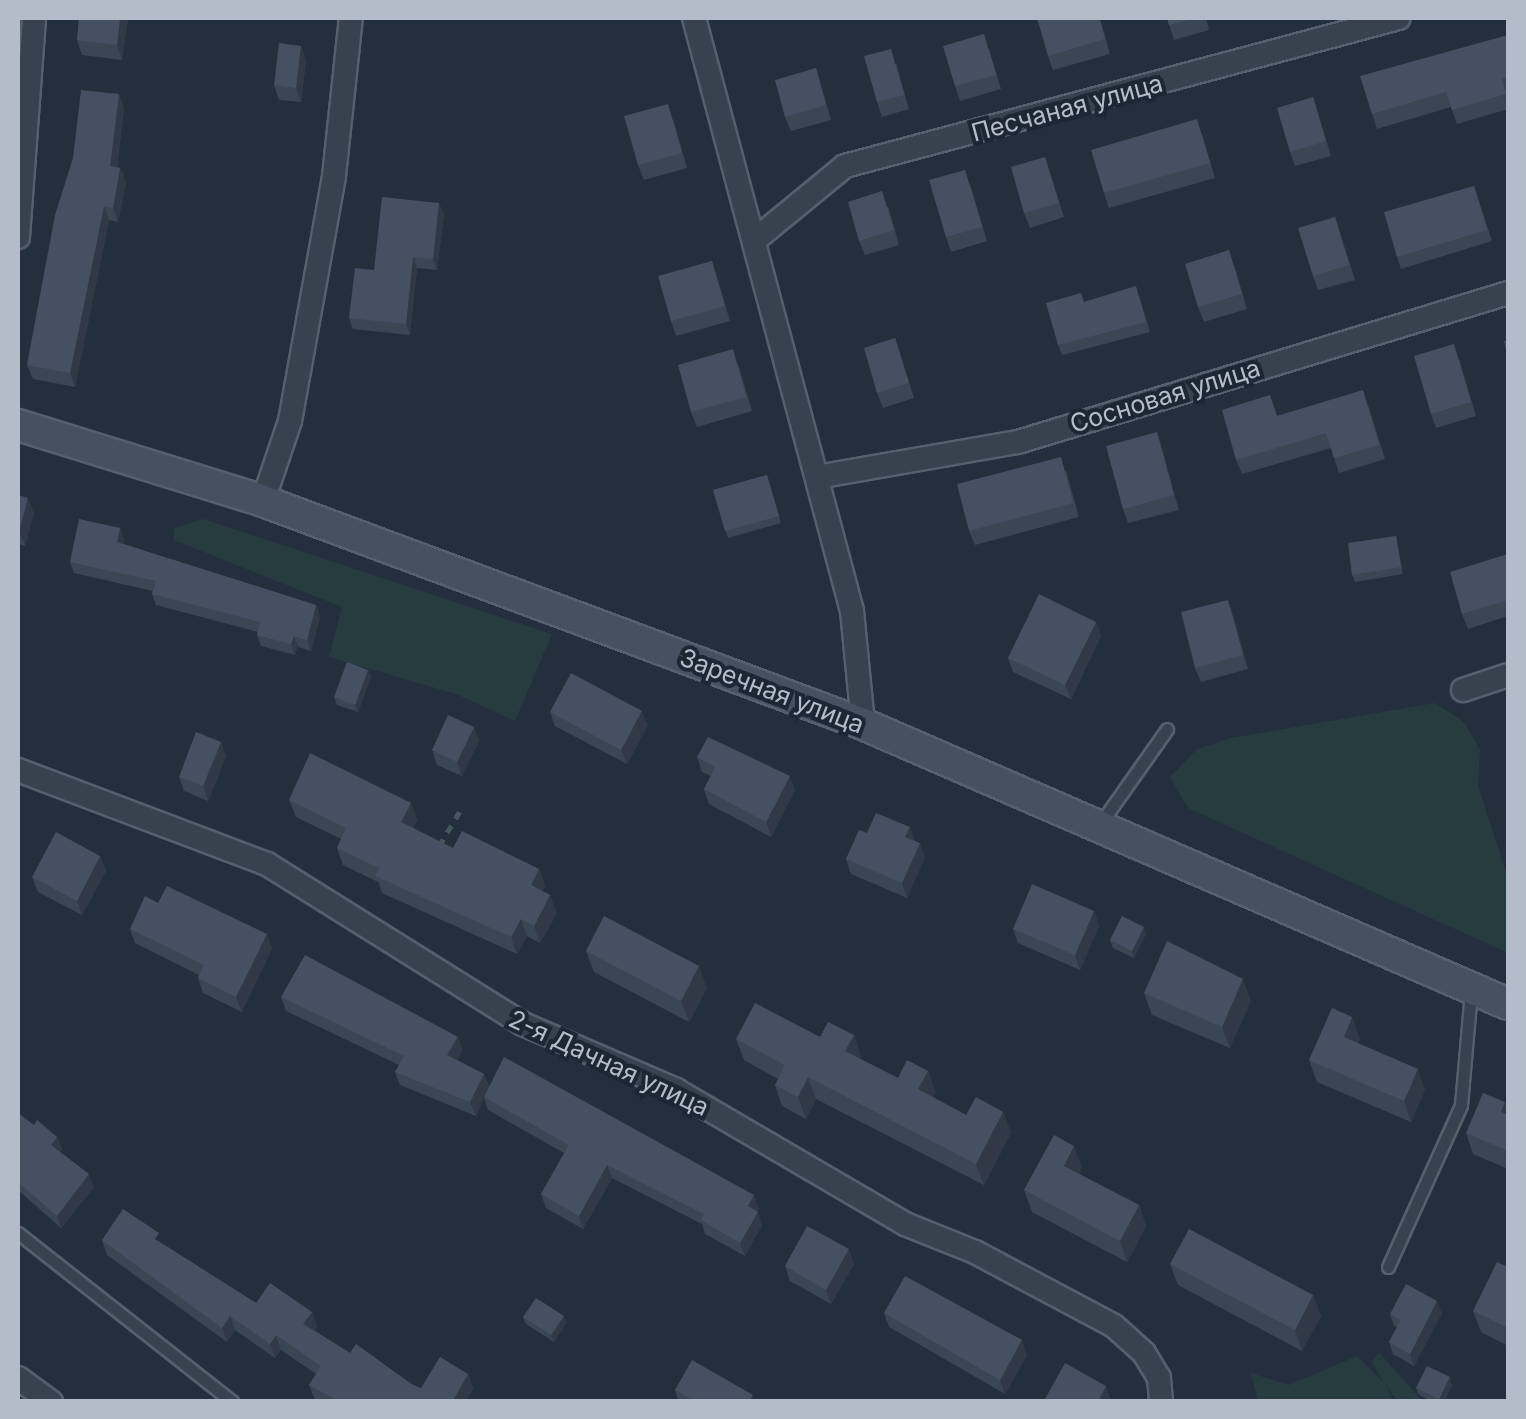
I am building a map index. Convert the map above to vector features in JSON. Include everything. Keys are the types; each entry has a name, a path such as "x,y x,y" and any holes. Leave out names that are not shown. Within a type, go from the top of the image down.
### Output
{"main road":[{"name":"Заречная улица","path":"18,425 263,501 863,724 1508,1004"}],"street":[{"path":"18,237 34,18"},
{"path":"263,501 290,422 334,176 351,18"},
{"path":"694,18 756,239 852,611 863,724"},
{"name":"Песчаная улица","path":"756,239 845,166 1399,18"},
{"name":"Сосновая улица","path":"817,477 1018,442 1508,293"},
{"path":"1463,690 1508,675"},
{"name":"2-я Дачная улица","path":"18,770 267,864 523,1024 676,1090 905,1224 974,1252 1114,1326 1144,1353 1158,1378 1161,1402"},
{"path":"18,1378 51,1402"}],"lane":[{"path":"1099,826 1167,729"},
{"path":"1388,1267 1461,1105 1472,986"},
{"path":"18,1233 232,1402"}],"path":[{"path":"434,856 463,806"}],"green space":[{"path":"203,519 552,634 515,721 456,694 329,657 342,607 174,540 174,528"},
{"path":"1435,703 1464,722 1480,750 1478,786 1508,878 1508,953 1188,808 1170,777 1197,749 1231,738"},
{"path":"1379,1352 1422,1401 1397,1401 1386,1385 1393,1401 1258,1401 1251,1373 1289,1385 1357,1356 1383,1382 1372,1362"}],"building":[{"path":"79,18 120,18 117,45 77,40"},
{"path":"1037,18 1099,18 1105,39 1048,56"},
{"path":"1167,18 1196,18 1169,25"},
{"path":"984,34 996,75 955,86 943,46"},
{"path":"1508,35 1508,77 1502,79 1506,94 1452,110 1446,92 1372,114 1360,76"},
{"path":"279,43 301,46 296,88 274,85"},
{"path":"891,49 904,95 877,102 864,56"},
{"path":"816,68 826,105 785,117 775,80"},
{"path":"81,90 119,94 110,166 120,168 113,208 104,206 70,373 27,365 55,215 73,158"},
{"path":"1313,97 1326,141 1290,152 1277,108"},
{"path":"668,104 682,153 638,165 624,116"},
{"path":"1197,119 1210,163 1104,193 1091,150"},
{"path":"1045,157 1059,203 1024,213 1011,167"},
{"path":"965,170 982,227 946,237 929,180"},
{"path":"1474,186 1487,230 1397,257 1384,212"},
{"path":"882,191 894,230 859,241 848,202"},
{"path":"382,197 439,203 433,259 413,257 406,324 349,318 355,268 374,270"},
{"path":"1335,217 1349,265 1313,276 1298,228"},
{"path":"1229,250 1242,294 1198,307 1185,264"},
{"path":"712,261 725,306 671,321 658,276"},
{"path":"1136,286 1146,322 1058,345 1046,303 1081,293 1084,302"},
{"path":"895,338 909,383 877,393 864,348"},
{"path":"1454,344 1471,402 1431,414 1414,356"},
{"path":"733,349 746,397 691,412 678,365"},
{"path":"1363,390 1379,445 1334,458 1326,433 1236,460 1222,410 1270,395 1277,416"},
{"path":"1157,432 1174,495 1123,509 1106,446"},
{"path":"1061,457 1073,503 969,531 957,484"},
{"path":"767,475 779,516 725,531 713,490"},
{"path":"18,495 28,498 19,531 18,531"},
{"path":"79,519 120,528 117,542 316,605 307,640 294,636 291,644 257,635 260,622 152,594 156,581 70,562"},
{"path":"1396,536 1401,567 1352,575 1348,543"},
{"path":"1508,554 1508,600 1462,614 1450,572"},
{"path":"1039,594 1096,622 1065,685 1008,658"},
{"path":"1228,600 1243,655 1195,668 1181,612"},
{"path":"347,662 368,670 355,705 334,697"},
{"path":"571,673 642,711 621,750 550,712"},
{"path":"448,715 474,727 457,762 432,750"},
{"path":"196,732 221,742 203,786 179,777"},
{"path":"708,737 790,776 766,822 704,789 715,767 697,757"},
{"path":"310,753 411,803 401,822 453,848 462,831 539,869 531,885 550,895 534,926 521,919 511,937 375,876 379,868 337,848 346,828 289,800"},
{"path":"876,813 910,827 905,837 920,843 902,883 846,859 859,830 867,833"},
{"path":"56,832 100,856 77,901 32,877"},
{"path":"1032,884 1094,911 1075,955 1013,929"},
{"path":"167,886 267,934 236,997 198,978 204,965 130,929 145,896 158,903"},
{"path":"604,916 699,966 681,1001 586,951"},
{"path":"1122,916 1144,927 1132,951 1110,940"},
{"path":"1167,941 1243,979 1222,1027 1144,993"},
{"path":"305,955 458,1037 447,1055 484,1074 470,1102 395,1072 404,1056 281,997"},
{"path":"755,1003 820,1037 828,1022 854,1035 845,1051 898,1078 907,1060 928,1071 918,1089 966,1115 976,1097 1003,1112 976,1164 808,1077 798,1097 775,1085 785,1065 736,1039"},
{"path":"1332,1008 1352,1017 1344,1037 1418,1069 1404,1101 1309,1060"},
{"path":"504,1057 754,1195 748,1206 758,1212 740,1243 701,1220 704,1214 607,1165 579,1216 541,1194 569,1145 484,1097"},
{"path":"1483,1093 1505,1102 1501,1112 1508,1115 1508,1151 1466,1133"},
{"path":"18,1113 34,1125 37,1120 57,1137 51,1145 89,1174 57,1216 18,1182"},
{"path":"1054,1135 1074,1146 1064,1166 1139,1205 1120,1241 1024,1190"},
{"path":"123,1209 159,1233 155,1239 256,1303 270,1283 312,1312 303,1324 350,1353 356,1344 413,1385 421,1388 440,1357 468,1374 452,1402 341,1402 309,1385 321,1366 276,1335 270,1344 230,1316 222,1328 102,1240"},
{"path":"807,1226 849,1249 826,1290 785,1266"},
{"path":"1189,1229 1313,1295 1295,1330 1170,1264"},
{"path":"1497,1262 1508,1267 1508,1328 1473,1311"},
{"path":"905,1276 1022,1340 1000,1380 884,1313"},
{"path":"1406,1284 1437,1301 1410,1354 1389,1342 1401,1320 1390,1314"},
{"path":"536,1298 564,1316 551,1335 523,1317"},
{"path":"692,1360 753,1395 749,1402 696,1402 675,1390"},
{"path":"1065,1363 1106,1386 1098,1402 1045,1399"},
{"path":"1427,1366 1450,1377 1439,1399 1416,1388"}]}
